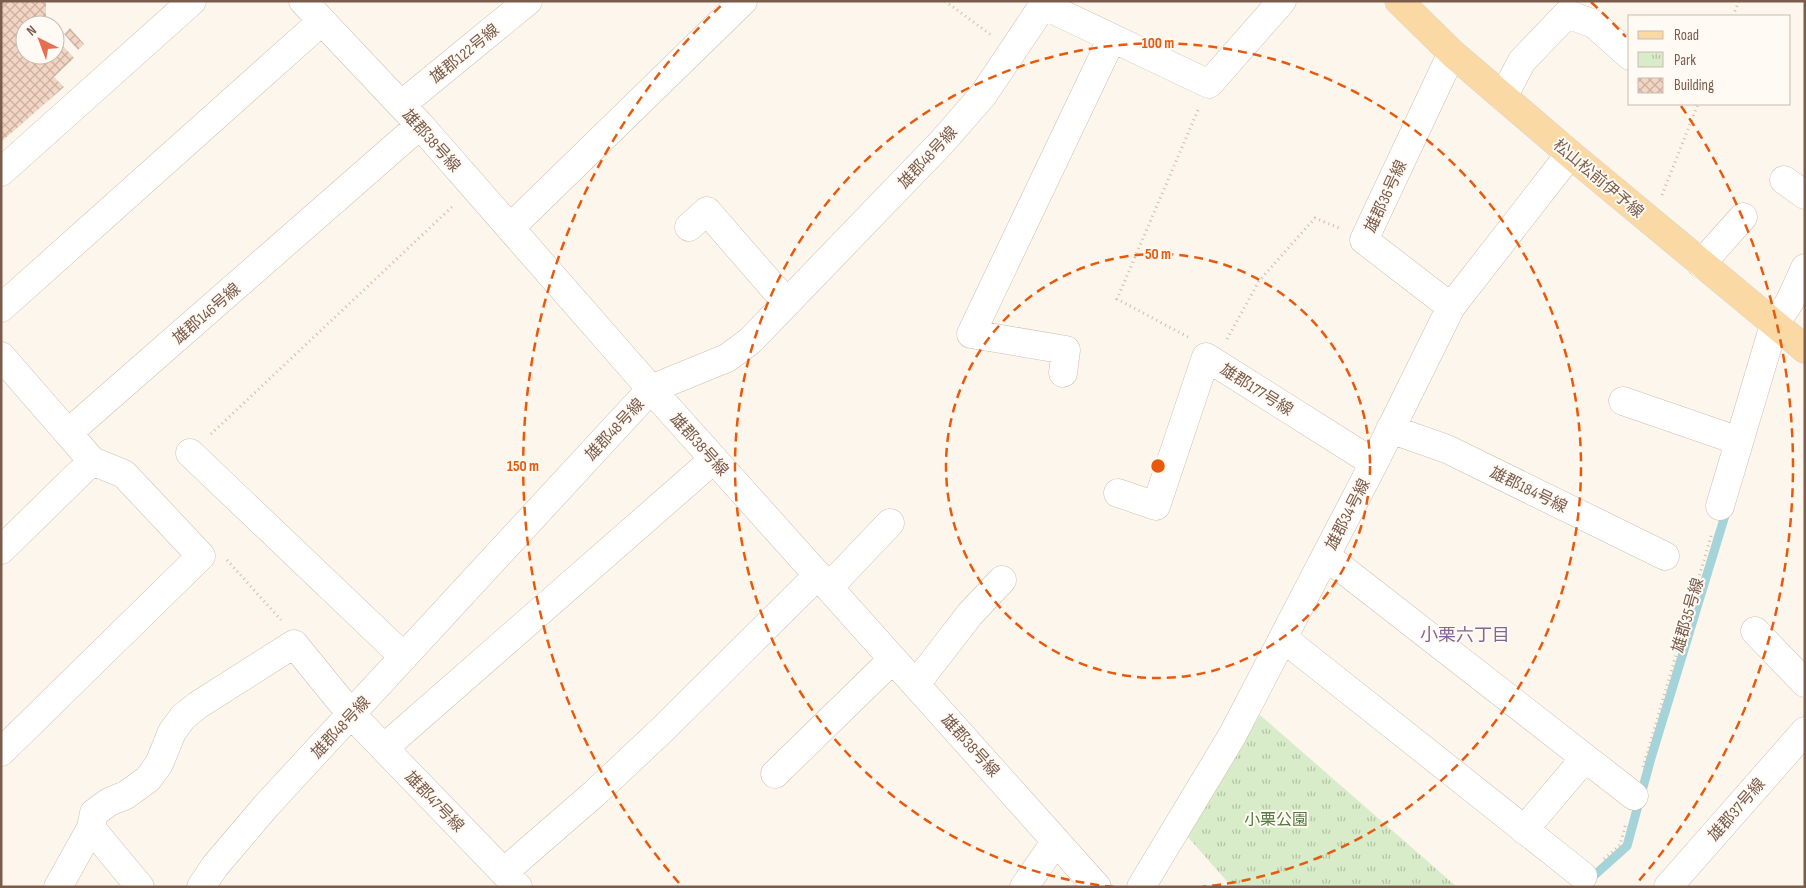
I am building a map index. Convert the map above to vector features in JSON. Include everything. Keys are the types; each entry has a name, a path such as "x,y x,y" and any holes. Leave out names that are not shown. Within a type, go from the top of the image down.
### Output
{"main road":[{"name":"松山松前伊予線","path":"1404,3 1452,53 1700,264 1805,350"}],"street":[{"path":"1,172 192,1"},
{"name":"雄郡122号線","path":"401,105 528,1"},
{"path":"510,228 743,1"},
{"path":"1045,3 1112,38 1209,84 1282,1"},
{"name":"雄郡48号線","path":"201,887 215,866 266,806 651,389 726,358 750,341 942,142 983,95 1045,3"},
{"path":"1,308 319,10"},
{"name":"雄郡38号線","path":"319,10 651,389 1097,887"},
{"path":"1504,97 1522,62 1567,14 1594,24 1628,54"},
{"path":"1063,372 1066,350 971,334 1112,38"},
{"name":"雄郡36号線","path":"1450,307 1364,240 1452,53"},
{"name":"雄郡146号線","path":"68,433 420,126"},
{"name":"雄郡34号線","path":"1141,887 1232,736 1374,463 1450,307 1570,154"},
{"path":"689,227 707,211 787,303"},
{"path":"1700,264 1743,217"},
{"path":"1720,506 1774,325 1789,303 1805,268"},
{"path":"1,356 92,461 124,474 201,556 1,752"},
{"name":"雄郡177号線","path":"1118,493 1156,506 1210,360 1374,463"},
{"path":"1623,401 1739,441"},
{"name":"雄郡184号線","path":"1390,429 1447,449 1665,556"},
{"path":"190,453 404,657"},
{"path":"384,748 714,459"},
{"path":"1,550 92,461"},
{"path":"511,879 595,793 664,728 823,581 890,523"},
{"path":"1326,556 1634,796"},
{"path":"916,684 970,614 1002,580"},
{"path":"1755,631 1805,683"},
{"path":"1283,638 1583,876"},
{"path":"58,887 91,828 94,813 109,802 126,795 148,779 159,764 172,732 183,717 198,705 294,644"},
{"name":"雄郡47号線","path":"294,644 351,714 511,879"},
{"path":"775,774 893,659"},
{"name":"雄郡37号線","path":"1668,887 1805,731"},
{"path":"1524,830 1585,758"},
{"path":"91,828 140,887"},
{"path":"1024,887 1056,840"}],"path":[{"path":"945,1 1014,51"},
{"path":"1733,15 1739,1"},
{"path":"1209,84 1117,298 1198,342 1210,360 1259,281 1315,218 1364,240"},
{"path":"1651,222 1698,105"},
{"path":"190,453 473,186"},
{"name":"雄郡35号線","path":"1583,876 1620,845 1720,506"},
{"path":"226,558 297,638 294,644"}],"green space":[{"name":"小栗公園","path":"1260,715 1457,887 1232,887 1187,836"}],"building":[{"path":"1,1 46,1 46,15 15,15 15,65 65,65 65,48 74,58 54,77 64,87 1,142"},
{"path":"70,28 84,44 78,50 65,33"}],"waterway":[{"path":"1588,881 1627,846 1651,758 1727,509"}],"district":[{"name":"小栗六丁目","path":"1465,635"}]}
